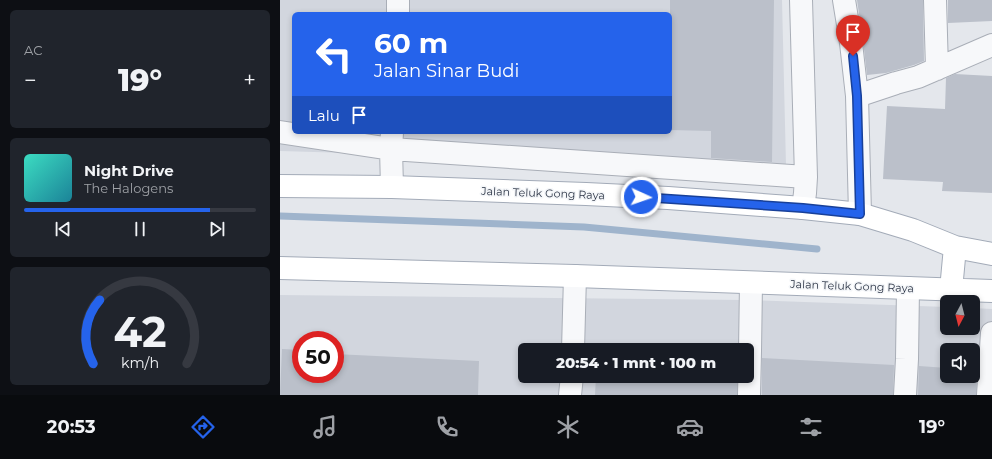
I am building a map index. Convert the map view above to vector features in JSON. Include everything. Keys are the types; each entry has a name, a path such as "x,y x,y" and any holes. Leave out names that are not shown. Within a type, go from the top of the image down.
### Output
{"main road":[{"name":"Jalan Teluk Gong Raya","path":"280,186 586,194 668,198 803,208 860,214 913,230 956,246 992,254"},
{"path":"951,290 956,246"},
{"name":"Jalan Teluk Gong Raya","path":"280,268 575,276 992,291"}],"street":[{"path":"398,0 398,12"},
{"path":"801,0 806,178 803,208"},
{"path":"844,0 851,42 857,96 860,214"},
{"path":"935,0 937,69"},
{"path":"857,96 918,77 992,45"},
{"path":"280,132 292,133"},
{"path":"305,134 806,178"},
{"path":"391,141 392,188"},
{"path":"573,343 575,276"},
{"path":"749,395 751,283"},
{"path":"904,395 907,359 908,288"},
{"path":"988,395 992,333"},
{"path":"570,395 571,383"}],"shaded area":[{"path":"280,0 782,0 786,166 280,151"},
{"path":"280,295 744,300 940,307 940,335 980,335 980,308 992,309 992,395 280,395"}],"building":[{"path":"670,0 774,0 772,162 711,158 711,131 672,130 672,12 670,12"},
{"path":"857,0 923,0 924,61 886,73 867,75"},
{"path":"948,0 992,0 992,21 948,23"},
{"path":"955,74 992,76 992,193 942,191 943,182 883,179 887,106 945,109 946,78"},
{"path":"282,349 292,350 292,383 344,383 344,354 479,361 478,395 280,395"},
{"path":"762,358 894,365 893,395 762,395"},
{"path":"919,366 940,368 940,383 976,383 976,395 918,395"},
{"path":"596,383 737,383 737,395 595,395"}],"waterway":[{"path":"280,216 584,227 817,249"}],"route":[{"path":"641,197 803,208 860,214 857,96 853,56"}]}
